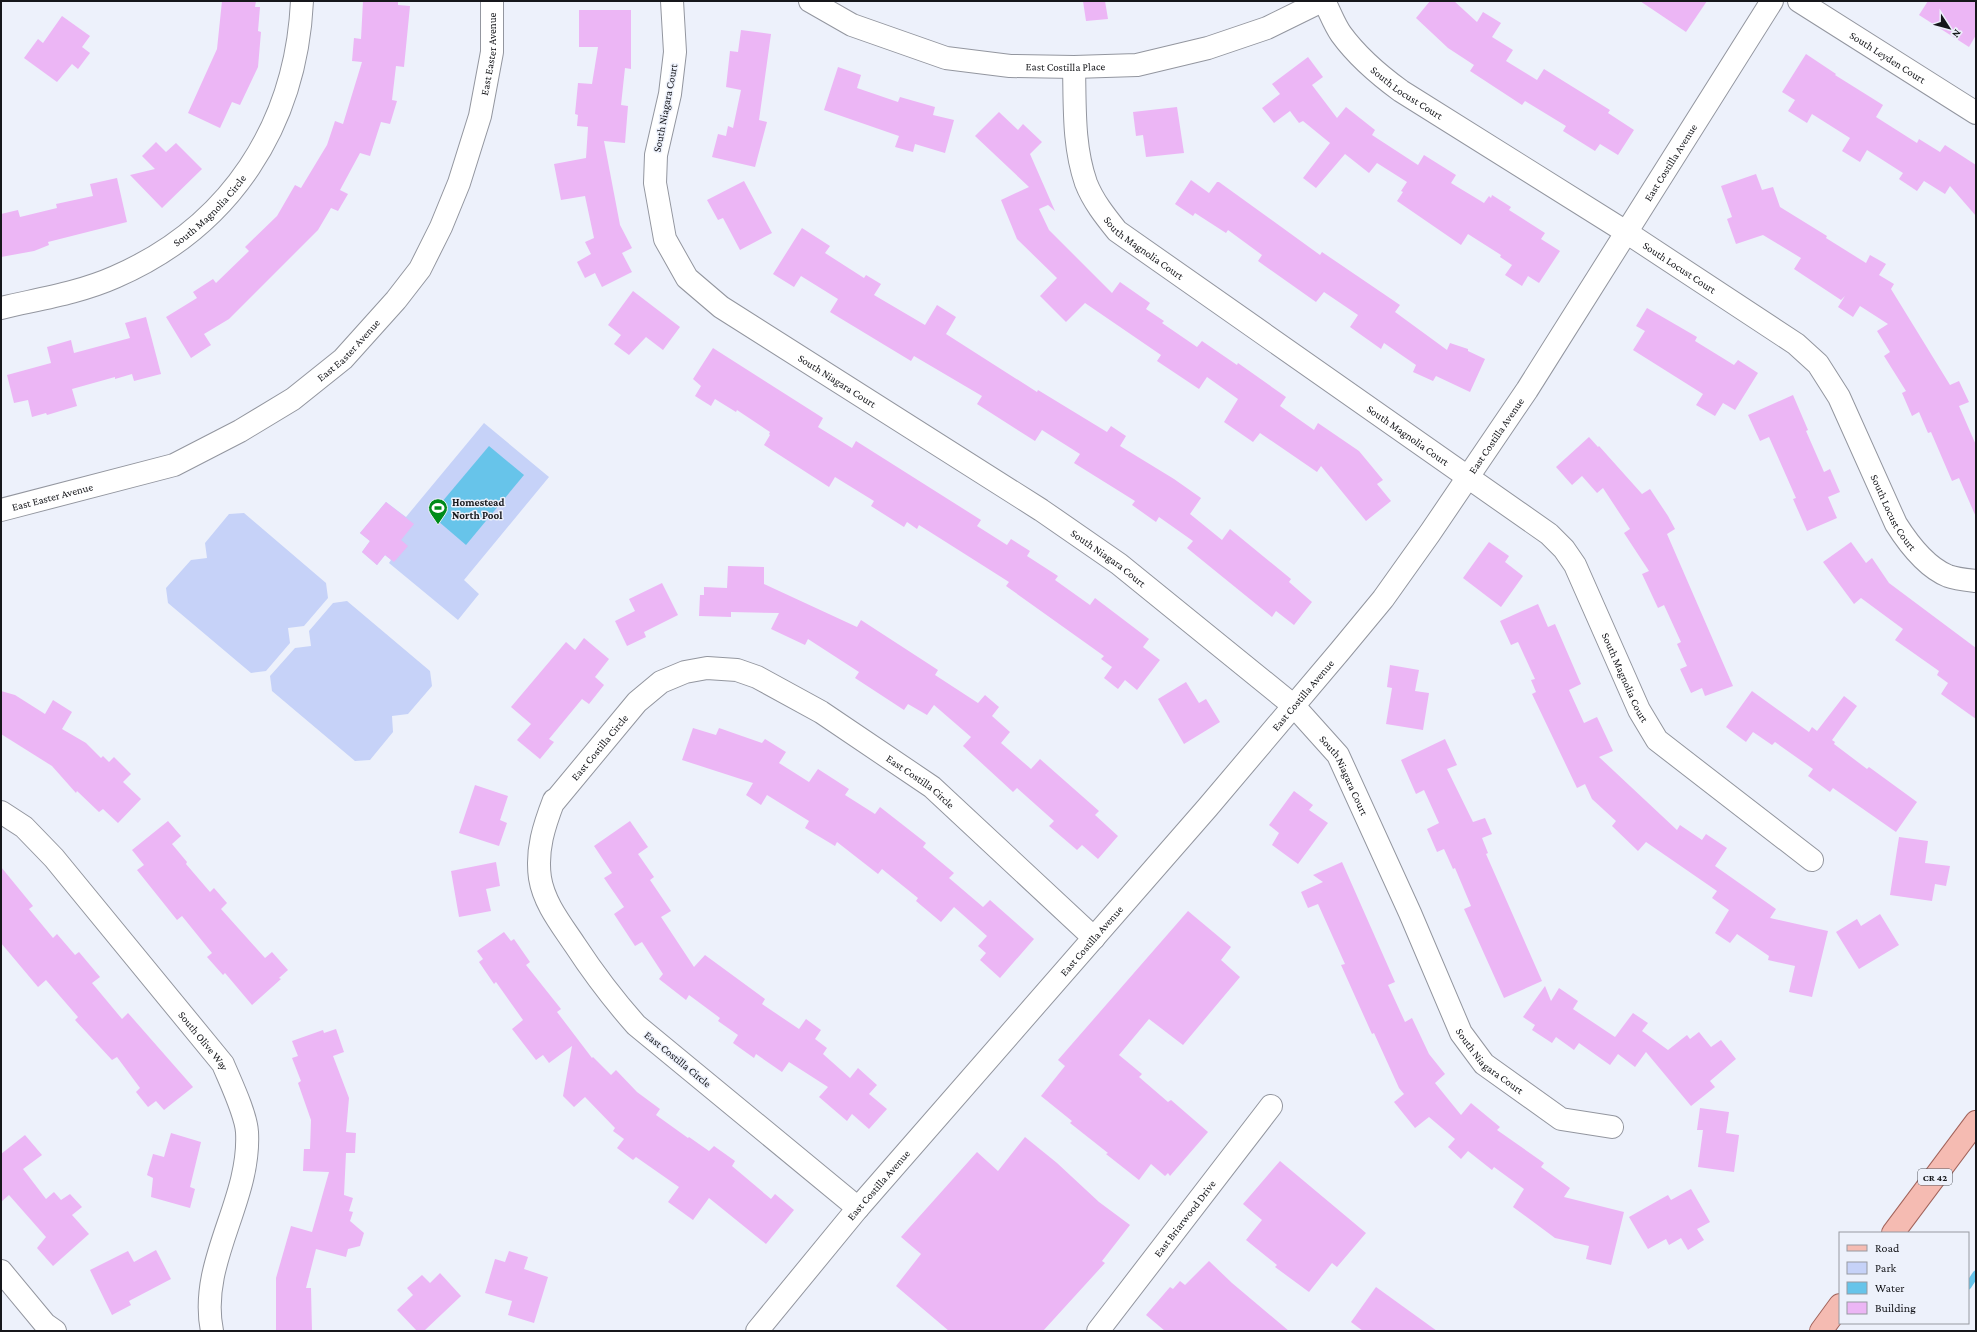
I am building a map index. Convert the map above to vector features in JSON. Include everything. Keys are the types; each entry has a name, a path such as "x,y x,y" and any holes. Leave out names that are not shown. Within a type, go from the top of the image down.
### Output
{"main road":[{"name":"CR 42","path":"1894,1232 1976,1122"},
{"path":"1821,1331 1839,1306"}],"street":[{"name":"South Magnolia Circle","path":"1,308 72,291 113,278 151,260 180,240 217,208 251,166 269,134 282,106 294,68 301,23 302,1"},
{"name":"East Easter Avenue","path":"1,510 174,465 240,431 293,399 343,359 396,300 420,269 441,227 459,183 480,116 492,52 492,1"},
{"name":"South Niagara Court","path":"672,1 676,52 670,94 656,155 655,183 665,239 687,278 721,307 1042,510 1119,564 1294,706 1338,755 1410,913 1461,1034 1484,1064 1561,1119 1612,1127"},
{"name":"East Costilla Place","path":"810,1 852,25 946,58 1010,66 1074,68 1137,65 1208,48 1267,28 1323,1"},
{"name":"South Locust Court","path":"1323,1 1340,33 1383,78 1401,91 1626,232 1796,344 1818,364 1839,398 1896,524 1907,542 1931,565 1949,576 1976,581"},
{"name":"East Costilla Avenue","path":"757,1331 858,1208 1294,706 1382,599 1469,476 1527,390 1772,1"},
{"name":"South Leyden Court","path":"1800,1 1976,113"},
{"name":"South Magnolia Court","path":"1074,68 1076,146 1086,183 1100,210 1117,231 1469,476 1549,534 1564,549 1575,565 1639,710 1657,740 1812,860"},
{"name":"East Costilla Circle","path":"858,1208 636,1025 606,991 556,918 546,898 540,878 540,848 543,828 554,800 554,802 637,702 662,682 685,672 707,668 737,670 757,676 821,712 932,787 1094,938"},
{"name":"South Olive Way","path":"1,812 24,827 54,858 223,1064 237,1096 247,1132 244,1171 210,1284 209,1320 212,1331"},
{"name":"East Briarwood Drive","path":"1098,1331 1271,1106"},
{"path":"1,1271 45,1324 55,1331"}],"green space":[{"name":"Homestead North Pool","path":"484,423 549,477 464,580 479,594 458,620 389,563 391,560 385,555 377,565 362,552 370,541 360,533 386,502 406,517"},
{"path":"244,513 326,583 328,598 304,626 288,628 290,643 266,671 251,673 168,603 166,588 191,560 207,558 205,543 229,514"},
{"path":"347,601 430,671 432,686 408,714 392,716 393,732 370,760 355,761 272,691 270,676 295,648 311,646 309,631 333,603"}],"water":[{"path":"489,446 524,475 466,545 431,515"}],"building":[{"path":"222,1 256,1 255,7 260,7 258,31 261,32 258,67 240,105 232,102 220,128 188,113 217,49"},
{"path":"363,1 398,1 398,5 410,6 404,67 396,66 392,100 397,101 390,124 381,122 370,156 360,153 340,190 348,194 338,211 331,208 318,230 229,319 204,334 211,345 191,358 166,317 197,298 193,292 213,279 216,283 249,251 245,247 277,216 295,185 301,188 327,145 335,121 343,124 362,62 352,61 354,38 361,39"},
{"path":"1083,1 1105,1 1108,19 1086,21"},
{"path":"1430,1 1454,1 1477,22 1483,12 1501,23 1492,37 1513,50 1506,61 1537,80 1544,69 1610,110 1608,113 1634,130 1618,155 1600,144 1595,151 1563,131 1566,126 1525,101 1522,105 1470,71 1474,65 1448,48 1416,18"},
{"path":"1640,1 1707,1 1686,32"},
{"path":"1928,1 1976,1 1976,35 1969,47 1919,15"},
{"path":"579,10 631,10 631,69 625,68 621,105 628,106 625,143 604,141 620,225 632,248 622,253 632,272 602,287 595,273 585,278 577,262 591,254 585,242 594,238 585,196 561,200 554,164 586,158 588,127 577,126 578,115 575,114 578,83 592,84 598,47 579,47"},
{"path":"62,16 90,36 82,47 90,53 78,69 72,64 57,82 24,58 38,39 43,43"},
{"path":"741,30 771,34 759,120 767,122 755,167 712,157 718,134 726,136 728,126 733,128 741,90 726,87 730,51 738,52"},
{"path":"1806,54 1836,74 1835,75 1883,105 1876,117 1917,143 1919,139 1940,152 1945,145 1976,165 1976,216 1950,186 1945,194 1924,181 1917,191 1899,179 1903,173 1867,150 1860,162 1842,151 1850,138 1812,114 1807,123 1788,111 1795,100 1782,92"},
{"path":"1308,57 1323,77 1312,85 1337,118 1346,107 1375,130 1372,135 1418,165 1424,155 1456,175 1451,183 1484,203 1489,196 1491,198 1492,195 1511,207 1509,210 1545,233 1541,239 1560,251 1539,283 1528,276 1522,286 1505,275 1512,265 1500,257 1501,255 1468,234 1461,245 1397,201 1407,182 1377,163 1369,173 1345,154 1316,188 1303,178 1330,143 1303,121 1299,123 1290,111 1274,123 1262,108 1280,94 1272,84"},
{"path":"838,67 861,75 857,88 898,102 900,97 935,107 933,115 954,120 945,153 915,144 913,152 895,147 899,136 824,110"},
{"path":"1177,107 1184,153 1146,157 1143,135 1136,136 1133,112"},
{"path":"999,112 1018,130 1023,124 1042,142 1030,154 1055,211 1048,205 1039,209 1049,230 1112,293 1120,282 1150,303 1146,309 1164,321 1162,323 1197,347 1202,341 1237,365 1238,363 1286,397 1280,406 1314,430 1318,423 1359,451 1383,480 1377,484 1391,501 1366,521 1321,466 1317,472 1260,433 1253,442 1224,422 1238,399 1207,377 1199,389 1157,361 1161,355 1085,303 1066,322 1040,296 1057,278 1017,239 1001,200 1029,187 975,136"},
{"path":"156,142 166,152 176,143 202,169 162,208 130,175 155,169 142,156"},
{"path":"1756,174 1762,190 1773,187 1780,207 1827,236 1826,238 1866,263 1870,255 1886,264 1879,275 1894,284 1891,289 1950,385 1959,381 1969,402 1959,406 1976,445 1976,517 1959,478 1952,481 1931,432 1928,433 1919,412 1912,416 1902,393 1906,391 1884,356 1890,352 1877,331 1888,324 1860,306 1853,317 1838,307 1845,296 1841,300 1794,269 1801,258 1763,235 1736,244 1727,219 1732,217 1721,186"},
{"path":"117,178 127,222 48,242 49,245 34,251 1,257 1,214 18,210 20,217 57,208 56,204 93,196 90,184"},
{"path":"1191,180 1209,193 1217,182 1219,182 1320,255 1322,252 1400,305 1395,312 1447,350 1450,343 1468,349 1468,351 1485,359 1470,392 1436,376 1433,381 1413,372 1416,365 1384,343 1381,349 1350,327 1358,315 1324,292 1316,302 1258,261 1262,255 1228,230 1226,233 1195,213 1193,216 1175,204"},
{"path":"744,181 772,233 740,250 723,218 718,220 707,200"},
{"path":"802,228 830,246 825,253 864,278 866,275 881,284 874,295 925,325 937,305 956,317 946,334 1037,392 1038,390 1107,432 1111,426 1126,436 1120,446 1174,479 1201,498 1190,514 1222,540 1230,529 1291,579 1289,582 1312,602 1294,625 1276,611 1272,617 1187,548 1193,541 1159,517 1156,522 1132,505 1135,501 1074,463 1080,454 1042,430 1035,441 977,404 982,396 914,356 911,361 830,312 838,299 801,276 794,287 773,274"},
{"path":"633,291 680,327 663,350 646,337 629,355 614,344 621,335 608,325"},
{"path":"1647,308 1697,337 1695,341 1734,365 1738,360 1758,373 1735,410 1723,403 1715,416 1696,405 1703,394 1633,350 1645,331 1636,326"},
{"path":"146,317 161,374 134,381 132,374 115,379 115,377 72,389 77,406 47,415 46,413 32,417 28,400 14,403 7,375 51,363 47,347 71,340 74,353 130,338 125,323"},
{"path":"713,348 823,418 818,427 852,448 856,441 981,520 977,526 1007,545 1011,539 1030,551 1027,556 1058,576 1055,580 1090,605 1095,598 1149,639 1143,647 1160,660 1137,690 1125,680 1118,689 1104,678 1112,667 1101,659 1104,656 1006,586 1009,582 919,525 917,529 907,522 904,527 871,506 874,501 835,477 829,487 764,445 770,435 770,432 737,410 736,412 715,399 711,406 695,396 701,386 693,379"},
{"path":"1793,395 1808,430 1806,431 1824,472 1830,469 1840,492 1828,497 1837,518 1807,531 1793,499 1796,498 1769,437 1760,441 1748,415"},
{"path":"1589,437 1642,494 1650,489 1668,516 1675,529 1667,534 1733,686 1705,696 1702,688 1691,693 1680,669 1687,666 1677,644 1681,642 1664,605 1658,608 1642,574 1649,571 1624,533 1630,529 1603,488 1597,493 1582,476 1572,485 1556,467"},
{"path":"386,502 414,524 401,540 408,546 394,562 385,555 377,565 362,552 370,541 360,533"},
{"path":"1489,542 1509,556 1505,562 1523,576 1501,607 1463,578"},
{"path":"1851,542 1866,563 1872,558 1889,583 1976,648 1976,719 1941,694 1948,683 1937,675 1939,671 1895,640 1903,629 1861,598 1854,604 1823,562"},
{"path":"728,566 764,567 764,584 857,627 861,620 938,670 935,675 978,703 985,695 999,707 992,716 1010,732 1001,743 1031,769 1040,759 1099,811 1095,815 1118,836 1098,859 1082,845 1077,850 1049,826 1054,821 1017,788 1013,792 963,746 971,737 934,705 927,715 908,704 904,710 855,678 859,672 808,639 805,645 771,629 779,613 731,612 731,617 699,616 700,595 704,595 704,587 727,588"},
{"path":"662,583 678,615 644,632 646,637 627,646 615,621 635,611 629,599"},
{"path":"1538,604 1548,627 1555,624 1581,684 1569,690 1584,723 1597,717 1613,751 1599,757 1677,830 1680,825 1702,840 1706,834 1727,848 1715,866 1776,909 1770,918 1828,931 1812,997 1789,992 1795,966 1768,960 1769,956 1737,934 1730,943 1715,933 1729,910 1712,898 1717,891 1646,842 1638,851 1612,826 1616,821 1592,799 1585,784 1577,788 1532,694 1536,692 1531,680 1535,679 1518,642 1511,645 1500,621"},
{"path":"584,638 609,659 595,677 604,685 589,704 582,699 549,739 554,742 540,759 517,740 531,724 511,707 566,642 575,650"},
{"path":"1390,665 1419,670 1415,691 1429,693 1423,730 1386,724 1392,688 1387,687"},
{"path":"1186,682 1199,703 1206,699 1220,722 1184,744 1158,699"},
{"path":"1,691 15,695 45,714 53,700 72,712 62,729 86,743 101,758 103,756 109,762 114,757 131,774 123,782 141,799 118,823 103,809 99,812 77,791 76,793 52,766 1,734"},
{"path":"1752,691 1809,732 1812,727 1817,731 1844,696 1857,706 1832,740 1835,742 1834,744 1867,769 1869,767 1917,802 1896,832 1833,788 1830,792 1808,776 1813,769 1775,742 1772,745 1753,732 1746,742 1726,727"},
{"path":"693,728 716,735 719,728 762,743 765,739 786,752 779,763 809,782 818,769 849,789 845,795 875,814 880,807 926,843 923,847 954,873 949,878 983,907 990,900 1034,939 1000,978 980,960 986,953 978,946 987,936 954,907 941,922 916,901 918,898 882,869 878,874 837,842 835,846 805,828 809,821 767,795 761,805 746,795 753,783 682,760"},
{"path":"1445,739 1457,765 1447,769 1473,822 1485,818 1492,834 1482,838 1488,853 1486,854 1542,981 1504,998 1464,909 1471,906 1455,868 1453,869 1444,849 1437,852 1427,829 1439,823 1424,790 1416,794 1401,760"},
{"path":"475,785 508,796 500,820 507,823 499,846 459,833"},
{"path":"1294,791 1313,805 1309,810 1328,823 1298,864 1272,845 1279,833 1269,825"},
{"path":"168,821 181,836 172,844 187,862 186,864 210,892 214,888 227,903 221,909 265,958 272,952 288,970 279,978 281,979 252,1005 225,973 223,975 207,957 212,953 182,916 177,920 137,870 144,865 132,850"},
{"path":"630,821 648,847 638,854 654,877 650,880 671,911 661,917 694,967 705,955 765,999 762,1004 799,1029 806,1019 821,1030 815,1039 827,1048 823,1054 850,1078 858,1068 877,1085 869,1094 887,1109 869,1129 852,1114 847,1121 819,1097 828,1087 789,1062 782,1072 756,1054 754,1058 733,1043 738,1035 718,1021 720,1018 689,995 686,1000 659,979 663,974 642,942 635,946 614,914 624,907 604,878 612,873 594,846"},
{"path":"1899,837 1928,841 1925,863 1950,866 1946,886 1935,884 1932,901 1890,895"},
{"path":"496,862 500,886 486,889 491,911 459,917 451,871"},
{"path":"1342,862 1395,982 1388,985 1405,1022 1412,1018 1429,1054 1445,1074 1435,1083 1461,1115 1471,1103 1500,1127 1497,1130 1544,1163 1541,1167 1570,1188 1564,1197 1624,1212 1611,1265 1586,1259 1589,1246 1555,1238 1513,1207 1524,1189 1494,1167 1492,1170 1468,1151 1461,1159 1448,1147 1455,1139 1429,1117 1415,1128 1394,1102 1404,1094 1399,1088 1374,1033 1372,1034 1341,965 1345,964 1318,904 1308,908 1301,892 1323,882 1313,875"},
{"path":"1,867 33,906 29,909 53,938 57,934 75,955 79,952 100,977 92,983 122,1019 128,1013 193,1087 164,1110 156,1101 148,1107 136,1092 140,1088 117,1057 112,1060 75,1020 78,1017 46,980 38,987 1,943"},
{"path":"1188,911 1231,947 1221,960 1240,977 1183,1045 1149,1019 1119,1055 1142,1074 1139,1077 1168,1102 1171,1100 1208,1132 1170,1176 1168,1173 1165,1176 1151,1164 1139,1180 1106,1154 1108,1153 1070,1123 1072,1121 1041,1096 1065,1066 1058,1060"},
{"path":"1880,914 1899,945 1859,969 1836,932 1857,919 1861,926"},
{"path":"504,932 511,941 514,939 530,962 526,965 561,1009 557,1012 592,1058 593,1057 611,1075 616,1070 637,1092 660,1109 656,1115 709,1151 714,1146 735,1161 732,1166 771,1199 775,1194 794,1210 766,1244 709,1198 693,1220 668,1202 679,1187 636,1157 633,1160 617,1148 624,1139 613,1131 615,1128 585,1097 574,1107 563,1096 572,1046 549,1063 543,1055 536,1060 512,1029 523,1020 496,982 494,984 479,962 483,959 477,951"},
{"path":"1545,986 1551,1001 1559,988 1578,1001 1573,1009 1615,1037 1633,1013 1648,1023 1642,1031 1668,1050 1687,1035 1690,1039 1699,1032 1711,1047 1721,1040 1736,1059 1710,1081 1715,1087 1691,1106 1646,1052 1635,1067 1618,1054 1610,1065 1579,1043 1574,1050 1556,1037 1552,1043 1532,1030 1535,1025 1523,1017"},
{"path":"336,1029 344,1052 333,1056 349,1098 346,1132 356,1133 355,1153 346,1153 344,1195 353,1198 349,1211 353,1212 350,1221 364,1233 360,1246 348,1249 346,1257 316,1249 306,1288 311,1288 312,1331 276,1331 276,1278 291,1226 312,1232 329,1172 303,1171 304,1149 310,1149 311,1120 298,1083 301,1081 292,1058 298,1056 292,1041 323,1030 324,1033"},
{"path":"1700,1108 1729,1112 1726,1133 1739,1135 1734,1172 1698,1167 1703,1130 1697,1130"},
{"path":"171,1133 201,1142 190,1187 195,1189 190,1208 151,1197 153,1178 147,1175 153,1154 164,1157"},
{"path":"25,1135 42,1155 23,1169 46,1199 54,1192 61,1200 70,1194 82,1207 72,1215 89,1234 53,1266 37,1248 46,1237 9,1195 1,1202 1,1154"},
{"path":"1025,1137 1057,1163 1099,1202 1130,1225 1102,1261 1105,1263 1043,1331 949,1331 896,1286 921,1254 901,1237 977,1152 998,1171"},
{"path":"1280,1161 1366,1233 1337,1267 1332,1263 1309,1292 1275,1267 1277,1265 1246,1240 1262,1220 1243,1204"},
{"path":"1691,1189 1710,1222 1697,1229 1704,1240 1688,1250 1681,1238 1669,1245 1666,1239 1648,1249 1629,1217 1668,1195 1671,1200"},
{"path":"156,1250 171,1279 129,1301 131,1305 112,1315 90,1270 128,1251 134,1262"},
{"path":"509,1251 528,1257 524,1269 548,1277 534,1323 508,1315 512,1301 485,1293 495,1259 505,1262"},
{"path":"1209,1261 1232,1283 1289,1331 1165,1331 1146,1315 1170,1287 1173,1289 1180,1281 1185,1285"},
{"path":"440,1273 461,1296 424,1331 417,1331 397,1310 413,1295 407,1288 422,1275 430,1283"},
{"path":"1376,1287 1437,1331 1363,1331 1351,1322"}],"waterway":[{"path":"1969,1284 1976,1274"}],"place":[{"name":"Homestead North Pool","path":"438,525"}]}
